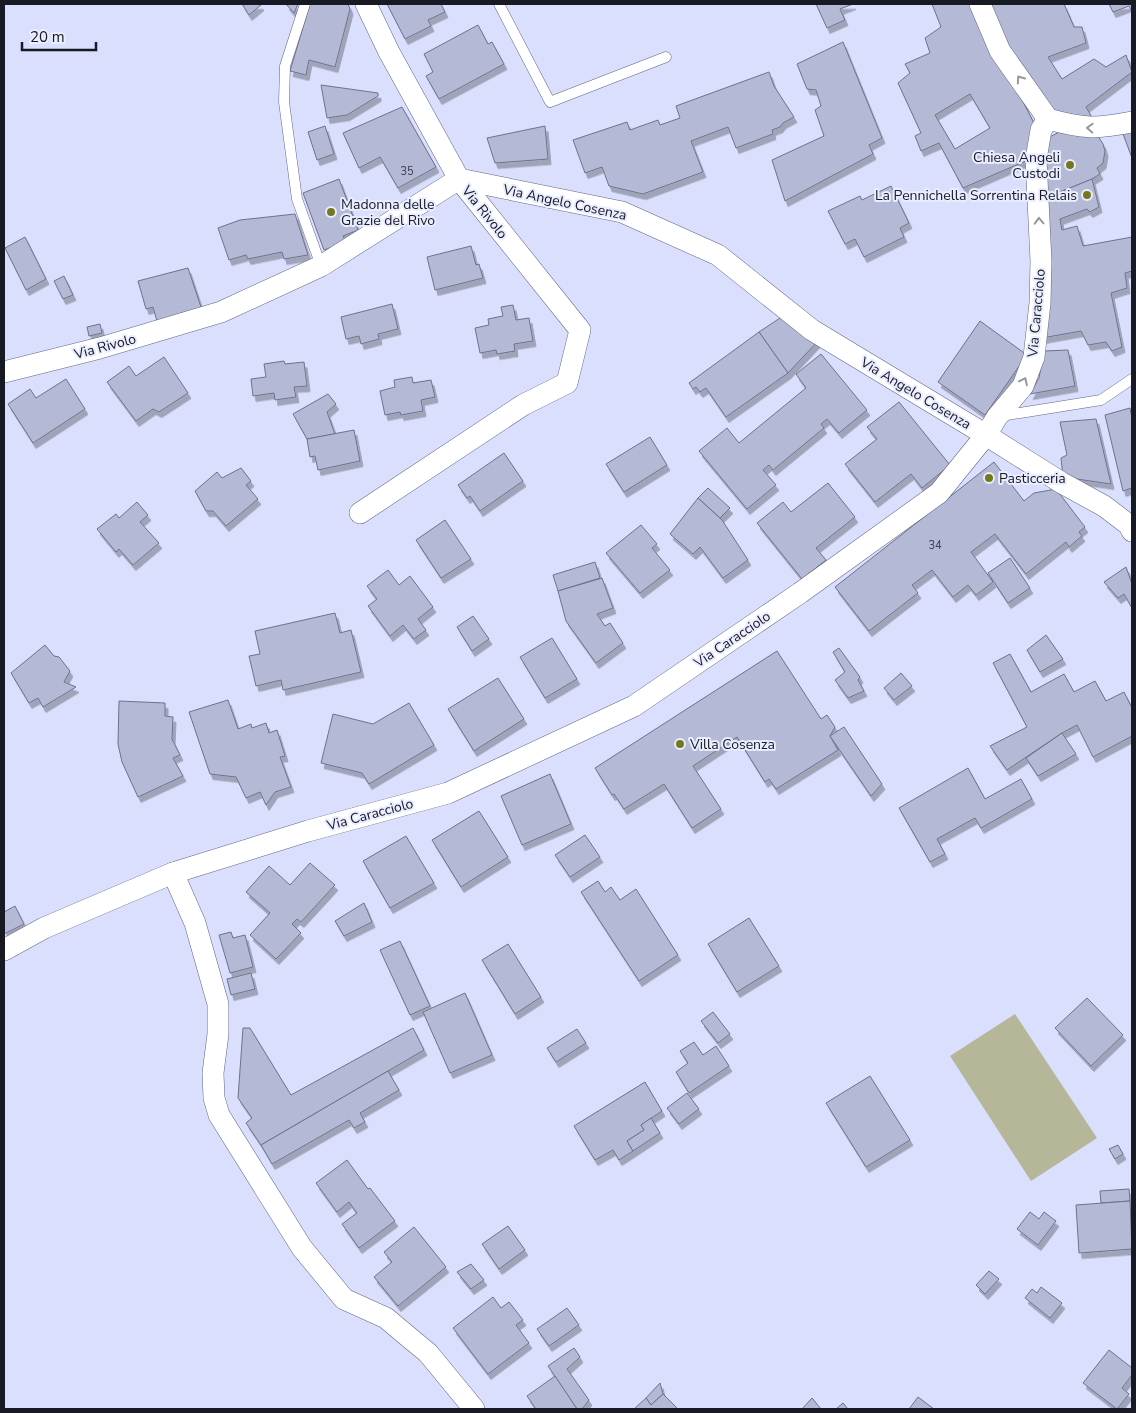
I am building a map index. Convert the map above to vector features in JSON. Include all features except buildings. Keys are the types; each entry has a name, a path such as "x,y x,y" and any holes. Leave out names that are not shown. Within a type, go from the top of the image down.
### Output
{"street":[{"path":"366,4 389,52 459,180"},
{"path":"980,4 1000,51 1048,119 1076,127 1102,128 1132,122"},
{"name":"Via Caracciolo","path":"4,950 44,928 173,874 308,831 448,792 634,706 800,593 939,493 1023,386 1034,357 1040,303 1041,261 1036,159 1041,130 1048,119"},
{"name":"Via Rivolo","path":"4,372 100,348 221,312 321,266 459,180 580,330 567,383 524,406 360,513"},
{"name":"Via Angelo Cosenza","path":"459,180 622,212 718,255 812,330 992,426 1062,483 1104,506 1132,530"},
{"path":"173,874 196,923 218,1004 218,1034 213,1073 214,1098 219,1115 302,1248 344,1299 386,1318 406,1334 428,1353 474,1409"}],"lane":[{"path":"304,4 285,66 284,102 297,199 321,266"},
{"path":"499,4 550,102 666,57"},
{"path":"992,426 1101,400 1132,379"}],"green space":[{"path":"1015,1014 1097,1138 1031,1181 950,1056"}],"place":[{"name":"Chiesa Angeli Custodi","path":"1070,165"},
{"name":"La Pennichella Sorrentina Relais","path":"1087,195"},
{"name":"Madonna delle Grazie del Rivo","path":"331,212"},
{"name":"Pasticceria","path":"989,478"},
{"name":"Villa Cosenza","path":"680,744"}]}
